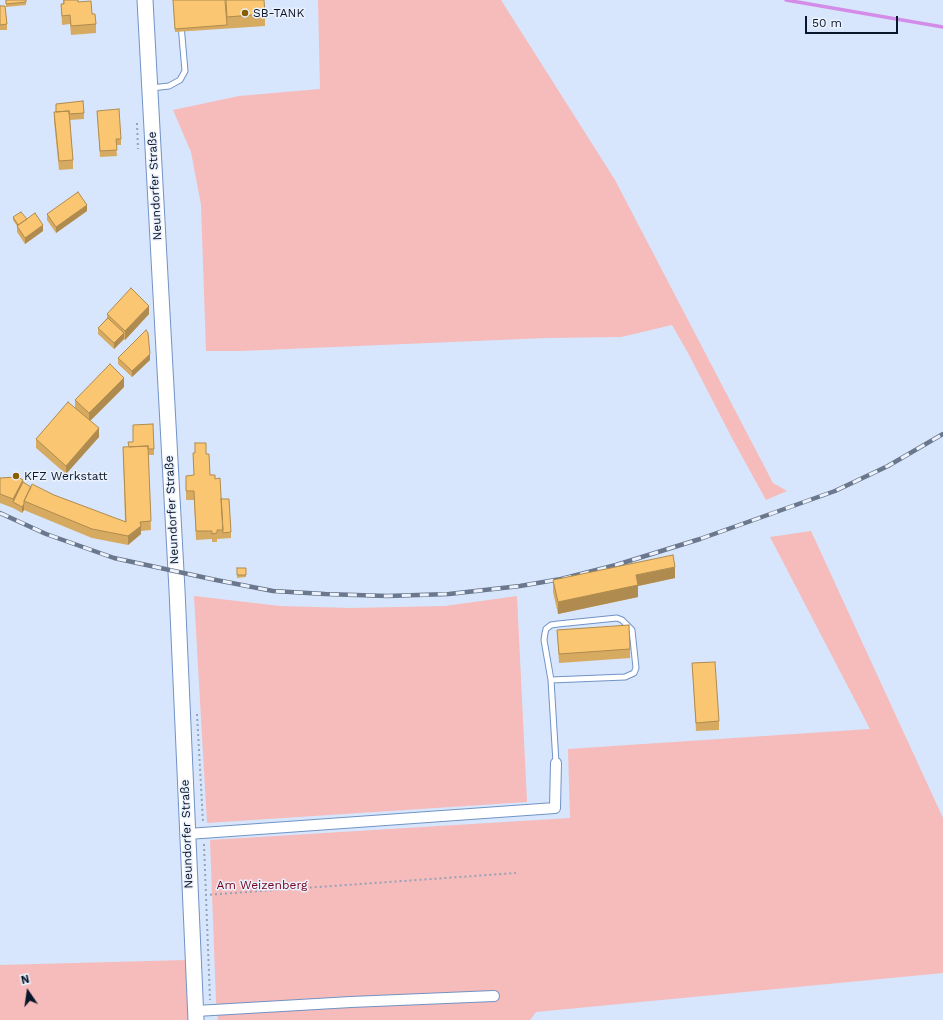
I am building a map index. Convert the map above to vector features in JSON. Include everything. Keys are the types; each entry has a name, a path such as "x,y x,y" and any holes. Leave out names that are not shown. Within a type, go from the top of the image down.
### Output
{"main road":[{"name":"Neundorfer Straße","path":"145,0 177,590 196,1016"}],"street":[{"path":"188,834 555,808 556,763"},
{"path":"196,1016 351,1002 494,996"}],"lane":[{"path":"150,88 169,86 180,80 185,70 181,16"},
{"path":"551,680 625,677 634,673 636,668 632,630 622,620 617,618 551,625 546,629 544,640 551,680 556,763"}],"path":[{"path":"190,895 516,873"}],"green space":[{"path":"318,0 501,0 615,180 773,483 787,491 766,500 672,325 621,337 545,338 241,351 206,351 201,205 191,152 173,110 239,96 320,89"},
{"name":"Am Weizenberg","path":"811,531 943,818 943,973 536,1012 530,1020 218,1020 210,840 570,818 568,749 870,729 770,537"},
{"path":"194,596 280,606 351,608 445,606 517,596 527,802 207,823"},
{"path":"186,960 190,1020 0,1020 0,965"}],"building":[{"path":"6,0 26,0 26,2 6,4"},
{"path":"64,0 78,0 78,2 91,1 92,14 95,14 96,24 71,26 70,15 62,16 61,4 64,4"},
{"path":"173,0 225,0 227,25 175,29"},
{"path":"226,0 264,0 265,14 227,17"},
{"path":"0,6 5,6 7,24 0,25"},
{"path":"83,101 84,113 69,114 69,111 56,112 56,104"},
{"path":"119,109 121,139 116,139 117,150 100,151 97,111"},
{"path":"69,111 73,160 59,161 54,112"},
{"path":"78,192 87,205 56,227 47,214"},
{"path":"21,212 27,219 18,225 13,217"},
{"path":"35,213 43,225 25,238 17,226"},
{"path":"131,288 149,306 125,331 107,314"},
{"path":"108,318 124,333 114,343 98,328"},
{"path":"146,330 148,333 150,354 132,371 118,358"},
{"path":"110,364 124,378 89,413 75,400"},
{"path":"68,402 99,428 66,466 36,439"},
{"path":"153,424 154,449 148,449 148,446 129,447 128,442 133,442 133,425"},
{"path":"195,443 206,443 206,454 209,454 210,475 215,475 215,479 220,478 223,530 217,530 217,533 212,534 212,531 196,531 194,491 186,491 186,476 194,475 193,453 195,453"},
{"path":"148,446 151,521 140,522 141,526 128,536 92,529 24,501 32,484 54,495 126,522 123,447"},
{"path":"18,477 23,480 13,499 0,494 0,478"},
{"path":"23,482 31,487 22,507 13,502"},
{"path":"221,499 229,499 231,532 223,533"},
{"path":"673,555 675,567 636,575 638,585 558,602 553,580"},
{"path":"237,568 246,568 246,575 237,575"},
{"path":"629,625 630,649 559,654 557,630"},
{"path":"715,662 719,721 696,723 692,663"}],"waterway":[{"path":"786,0 943,27"}],"railway":[{"path":"0,513 46,534 114,558 273,591 387,596 449,594 520,586 561,579 616,565 700,539 835,491 888,466 943,434"}],"place":[{"name":"SB-TANK","path":"245,13"},
{"name":"KFZ Werkstatt","path":"16,476"}]}
